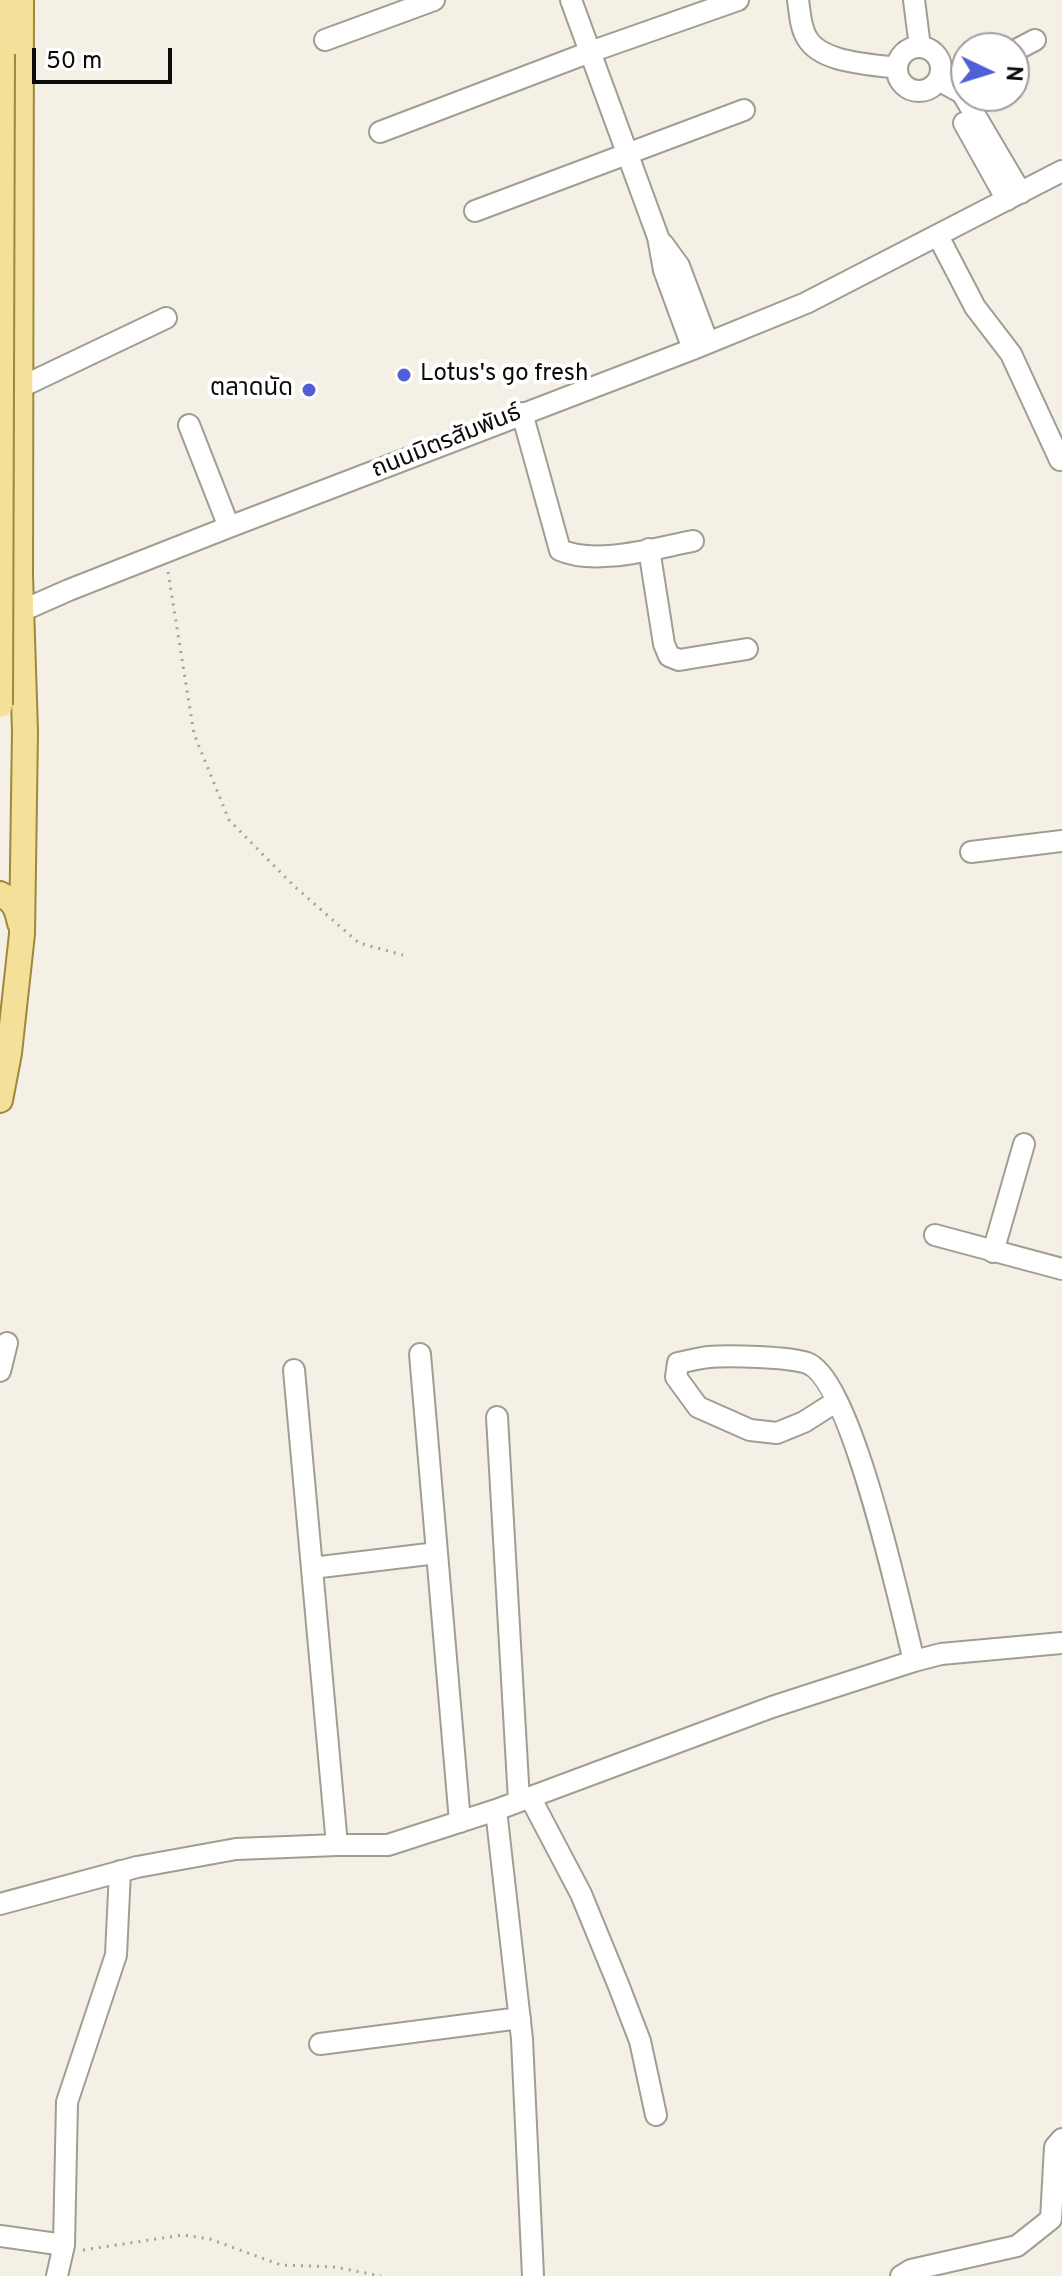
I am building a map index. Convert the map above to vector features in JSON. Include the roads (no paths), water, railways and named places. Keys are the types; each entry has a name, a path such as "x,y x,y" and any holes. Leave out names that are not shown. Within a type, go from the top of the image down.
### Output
{"main road":[{"path":"0,705 2,0"},
{"path":"0,1100 9,1053 22,934 25,732 10,616 21,481 21,0"},
{"path":"0,330 10,317 20,269"},
{"path":"0,535 12,522 21,481"},
{"path":"0,684 9,688 14,695 25,732"},
{"path":"0,894 11,899 16,908 22,934"}],"street":[{"path":"325,40 434,0"},
{"path":"571,0 658,237 664,270 701,346"},
{"path":"380,132 590,52 738,0"},
{"path":"798,0 806,36 813,47 828,56 897,68"},
{"path":"914,0 920,47"},
{"path":"1030,43 1035,40"},
{"path":"950,80 933,52 913,47 901,55 897,68 901,82 913,90 927,90 950,81"},
{"path":"475,211 744,110"},
{"path":"960,112 1014,197"},
{"name":"ถนนมิตรสัมพันธ์","path":"10,616 229,527 806,303 1062,171"},
{"path":"938,236 975,307 1011,354 1060,460"},
{"path":"19,388 166,318"},
{"path":"522,413 560,550 572,555 595,557 693,541"},
{"path":"189,425 229,527"},
{"path":"649,549 664,644 669,656 679,660 747,649"},
{"path":"971,852 1062,841"},
{"path":"993,1252 1024,1144"},
{"path":"935,1235 1062,1269"},
{"path":"0,1371 7,1343"},
{"path":"420,1354 460,1822"},
{"path":"837,1401 804,1422 777,1433 750,1430 698,1407 676,1377 678,1363 709,1357 773,1359 808,1364 821,1374 837,1401 856,1446 914,1661"},
{"path":"294,1370 337,1845"},
{"path":"497,1417 525,1799 581,1894 640,2041 656,2115"},
{"path":"312,1568 437,1553"},
{"path":"0,1904 120,1871 236,1849 388,1845 496,1810 772,1707 914,1661 941,1654 1062,1643"},
{"path":"496,1810 520,2018 533,2276"},
{"path":"57,2276 63,2249 67,2102 116,1955 120,1871"},
{"path":"320,2044 520,2018"},
{"path":"901,2276 911,2270 1017,2246 1051,2219 1055,2147 1062,2139"},
{"path":"0,2236 63,2249"}],"place":[{"name":"Lotus's go fresh","path":"404,375"},
{"name":"ตลาดนัด","path":"309,390"}]}
